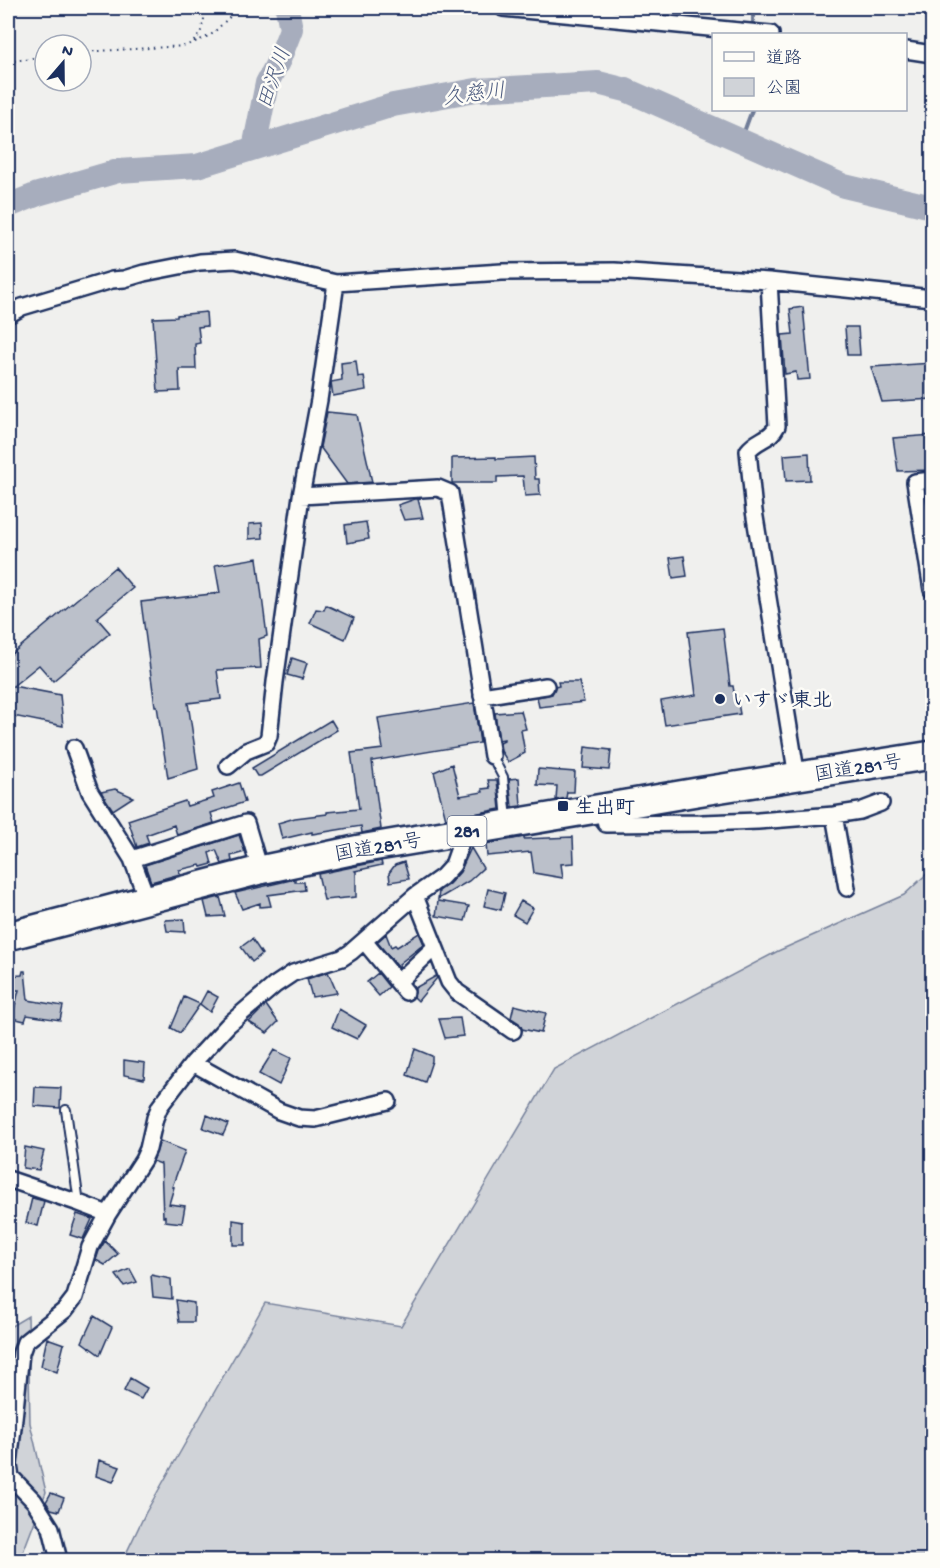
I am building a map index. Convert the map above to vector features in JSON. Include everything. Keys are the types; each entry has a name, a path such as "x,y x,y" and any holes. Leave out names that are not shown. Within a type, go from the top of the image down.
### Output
{"highway":[{"name":"国道281号","path":"8,936 260,870 360,849 602,807 933,755"}],"street":[{"path":"503,8 539,9 762,33"},
{"path":"907,50 933,54"},
{"path":"8,315 22,307 112,280 200,262 235,260 336,283 479,273 638,272 769,281 933,298"},
{"path":"769,281 777,426 773,434 753,444 748,451 755,514 797,777"},
{"path":"228,766 246,751 266,742 269,736 301,496 319,400 336,283"},
{"path":"933,480 915,482 933,590"},
{"path":"301,496 438,488 450,493 493,759"},
{"path":"482,696 546,686"},
{"path":"74,748 90,792 132,859 147,899"},
{"path":"602,807 606,824 702,823 834,815 860,811 881,803"},
{"path":"834,815 847,888"},
{"path":"132,859 246,823 260,870"},
{"path":"59,1560 51,1528 34,1502 11,1477 9,1465 21,1353 25,1342 65,1310 75,1297 90,1247 143,1160 160,1106 193,1063 228,1025 275,985 293,973 342,958 415,896 442,877 453,865 465,831"},
{"path":"415,896 449,982 457,992 513,1031"},
{"path":"364,941 402,987 435,947"},
{"path":"193,1063 279,1111 299,1118 315,1119 388,1101"},
{"path":"8,1179 108,1214"}],"lane":[{"path":"493,759 503,777 507,825"},
{"path":"66,1110 79,1203"}],"path":[{"path":"192,44 201,34 205,8"},
{"path":"93,51 192,44 211,34 239,8"},
{"path":"8,62 33,58"}],"green space":[{"path":"932,869 932,1560 123,1560 145,1514 265,1303 401,1326 554,1069 778,951 904,895"},
{"path":"28,1316 30,1423 46,1492 20,1560 8,1560 8,1328"}],"building":[{"path":"803,307 810,379 797,380 796,372 785,374 782,335 793,334 790,309"},
{"path":"206,312 207,326 198,327 200,343 195,344 196,369 179,369 180,391 158,392 153,318"},
{"path":"845,327 858,327 860,355 847,355"},
{"path":"356,361 358,377 364,376 366,390 333,396 331,382 342,380 341,363"},
{"path":"933,363 933,399 882,402 871,367"},
{"path":"327,412 357,415 372,482 347,484 320,447"},
{"path":"933,435 933,470 898,471 893,438"},
{"path":"809,453 810,480 786,481 784,455"},
{"path":"496,457 496,459 534,457 535,479 539,479 540,495 525,496 523,476 497,477 497,483 452,483 452,458"},
{"path":"418,499 423,518 404,520 398,505"},
{"path":"366,522 369,539 347,543 345,525"},
{"path":"262,523 263,538 249,539 249,524"},
{"path":"684,556 687,576 673,578 670,558"},
{"path":"257,558 267,636 259,639 261,668 217,670 221,699 188,703 198,769 168,778 157,706 155,706 141,602 220,593 215,565"},
{"path":"115,567 133,588 97,618 110,633 53,681 39,665 13,686 60,695 63,726 8,715 8,672 11,660 8,657"},
{"path":"326,605 354,618 345,639 310,623 316,609 324,610"},
{"path":"723,628 730,686 733,686 735,698 737,697 740,714 665,725 661,701 696,695 688,632"},
{"path":"292,658 307,663 302,679 287,675"},
{"path":"558,682 579,682 584,702 539,707 537,697 552,694 555,687 559,686"},
{"path":"474,703 480,743 372,761 381,829 362,833 361,826 312,834 312,832 282,839 278,823 295,818 327,814 327,812 359,809 351,753 383,749 378,718"},
{"path":"521,711 526,729 521,730 525,753 508,762 501,751 500,743 504,739 499,740 495,713"},
{"path":"331,720 337,730 261,776 257,776 252,768"},
{"path":"585,747 611,750 609,770 583,768"},
{"path":"452,764 460,796 483,792 482,789 490,788 488,780 497,780 500,809 446,819 434,772"},
{"path":"538,769 575,772 574,792 567,792 566,798 556,800 557,786 537,785"},
{"path":"519,778 521,806 512,807 509,779"},
{"path":"239,783 245,802 211,813 214,823 177,835 174,825 146,835 149,843 137,847 128,820 185,801 187,806 214,798 212,792"},
{"path":"115,789 133,797 113,810 101,792"},
{"path":"239,835 245,852 231,856 232,861 222,864 216,850 209,853 212,864 179,870 180,874 151,882 145,865"},
{"path":"524,837 524,839 573,837 574,863 561,864 563,878 534,873 531,852 487,856 486,844"},
{"path":"471,848 483,868 469,881 438,899 439,891 460,872"},
{"path":"381,861 382,865 355,871 356,897 324,900 318,874"},
{"path":"404,862 409,879 390,882 389,873 395,865"},
{"path":"295,879 295,882 304,882 305,890 268,895 271,906 260,907 260,903 242,909 235,893"},
{"path":"488,889 505,893 501,910 484,906"},
{"path":"220,897 225,916 208,917 204,901"},
{"path":"438,901 469,906 465,921 436,916"},
{"path":"521,901 533,908 525,922 513,915"},
{"path":"184,919 185,932 167,931 165,920"},
{"path":"419,933 424,944 399,964 399,968 377,942 386,934 391,947 395,945 397,947"},
{"path":"252,939 262,954 252,962 241,947"},
{"path":"25,971 28,1000 63,1006 60,1020 27,1015 25,1021 12,1018 19,990 8,990 8,976 22,975"},
{"path":"328,972 337,993 312,997 307,979"},
{"path":"378,973 389,987 379,996 367,982"},
{"path":"436,976 437,978 418,1001 414,997 415,988"},
{"path":"207,991 218,997 210,1012 200,1004"},
{"path":"184,997 200,1004 180,1033 171,1028"},
{"path":"266,1005 278,1022 267,1033 249,1022"},
{"path":"514,1005 546,1013 541,1033 522,1029 519,1023 511,1018"},
{"path":"339,1009 366,1025 357,1039 332,1027"},
{"path":"460,1018 463,1036 445,1038 439,1019"},
{"path":"415,1049 432,1056 425,1082 407,1075"},
{"path":"274,1050 291,1058 279,1085 259,1074"},
{"path":"124,1060 145,1063 144,1079 124,1075"},
{"path":"35,1087 61,1088 60,1108 34,1106"},
{"path":"207,1115 228,1124 223,1135 203,1128"},
{"path":"160,1141 185,1151 172,1187 174,1187 169,1204 185,1206 182,1223 165,1221 165,1215 163,1217 161,1164 153,1161"},
{"path":"25,1147 44,1151 39,1170 23,1168"},
{"path":"32,1198 44,1201 38,1226 26,1223"},
{"path":"77,1214 92,1219 83,1239 70,1235"},
{"path":"233,1220 245,1222 245,1245 233,1245"},
{"path":"105,1241 118,1254 105,1265 96,1260"},
{"path":"130,1269 137,1282 124,1286 116,1275"},
{"path":"151,1275 171,1279 172,1299 153,1297"},
{"path":"176,1300 194,1303 194,1322 179,1322"},
{"path":"94,1316 112,1327 100,1355 82,1342"},
{"path":"47,1338 64,1344 57,1372 41,1366"},
{"path":"130,1378 147,1388 141,1399 124,1391"},
{"path":"99,1460 120,1467 113,1482 96,1476"},
{"path":"51,1493 64,1498 59,1511 51,1509 46,1502"}],"waterway":[{"name":"田沢川","path":"254,148 267,83 291,29 287,8"},
{"path":"753,8 753,28"},
{"name":"久慈川","path":"8,206 38,194 118,171 197,166 393,105 476,90 598,83 626,90 844,186 932,207"},
{"path":"741,140 752,111"}],"place":[{"name":"いすゞ東北","path":"720,699"},
{"name":"生出町","path":"563,806"}]}
